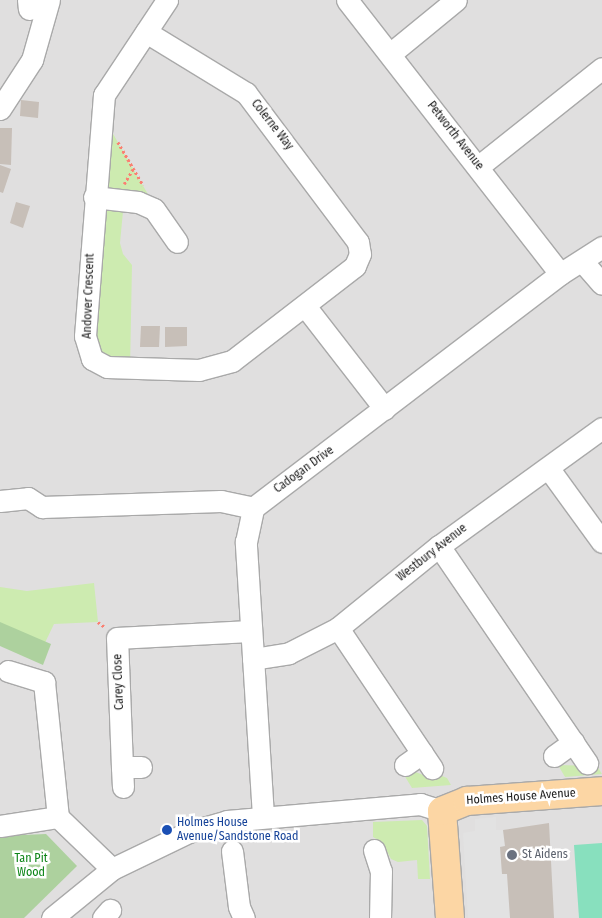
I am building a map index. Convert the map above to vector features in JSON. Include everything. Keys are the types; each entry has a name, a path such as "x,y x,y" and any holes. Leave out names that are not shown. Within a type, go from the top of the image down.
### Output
{"main road":[{"name":"Holmes House Avenue","path":"442,811 467,801 602,792"},
{"path":"442,811 450,918"}],"street":[{"path":"0,108 32,60 48,0"},
{"name":"Andover Crescent","path":"167,0 110,84 101,113 85,336 89,352 99,363 117,370 199,370 232,361 355,266 360,254"},
{"name":"Petworth Avenue","path":"347,0 479,166 560,274"},
{"path":"390,54 456,0"},
{"name":"Colerne Way","path":"146,32 246,93 342,219 358,242 360,254"},
{"path":"479,166 602,68"},
{"path":"94,197 138,202 154,209 177,242"},
{"name":"Cadogan Drive","path":"253,508 560,274 602,247"},
{"path":"582,261 602,284"},
{"path":"305,306 385,409"},
{"name":"Westbury Avenue","path":"253,659 289,653 338,628 439,546 549,469 602,428"},
{"path":"549,469 602,542"},
{"path":"0,501 28,498 42,507 221,501 253,508 246,542 249,631 253,659 263,816"},
{"path":"439,546 587,763"},
{"path":"338,628 420,762"},
{"name":"Carey Close","path":"129,774 118,638 249,631"},
{"path":"8,671 44,682 58,817 112,869"},
{"path":"554,756 573,742"},
{"path":"52,918 112,869 189,832 263,816 420,804 442,811"},
{"path":"0,826 58,817"},
{"path":"374,850 389,869 380,918"},
{"path":"232,851 244,880 239,907 244,918"}],"path":[{"path":"101,113 154,209"}],"shaded area":[{"path":"0,0 602,0 602,918 0,918"},
{"path":"496,817 496,830 503,830 505,846 500,847 502,874 507,874 510,918 468,918 463,833 475,831 475,819"}],"green space":[{"path":"101,113 153,203 124,201 120,243 123,254 132,265 130,370 92,359"},
{"path":"94,583 98,622 54,624 42,649 0,635 0,587 27,591"},
{"path":"0,622 51,644 43,665 0,646"},
{"path":"558,765 597,766 602,774 565,777"},
{"path":"413,771 431,778 437,774 447,778 451,785 412,788 404,775"},
{"path":"422,820 427,826 430,879 418,879 417,860 398,862 391,859 382,842 373,837 373,822"},
{"name":"Tan Pit Wood","path":"46,834 77,866 24,918 0,918 0,836"},
{"path":"602,843 602,918 579,918 574,845"}],"building":[{"path":"21,100 39,102 38,118 20,116"},
{"path":"0,128 12,128 11,165 0,164"},
{"path":"0,165 11,169 3,193 0,192"},
{"path":"16,202 30,206 23,228 10,223"},
{"path":"141,326 160,326 159,347 140,347"},
{"path":"165,327 187,327 187,346 165,347"},
{"path":"549,823 554,918 510,918 507,874 502,874 500,847 505,846 503,830"}],"place":[{"name":"Holmes House Avenue/Sandstone Road","path":"167,830"},
{"name":"St Aidens","path":"512,855"}]}
